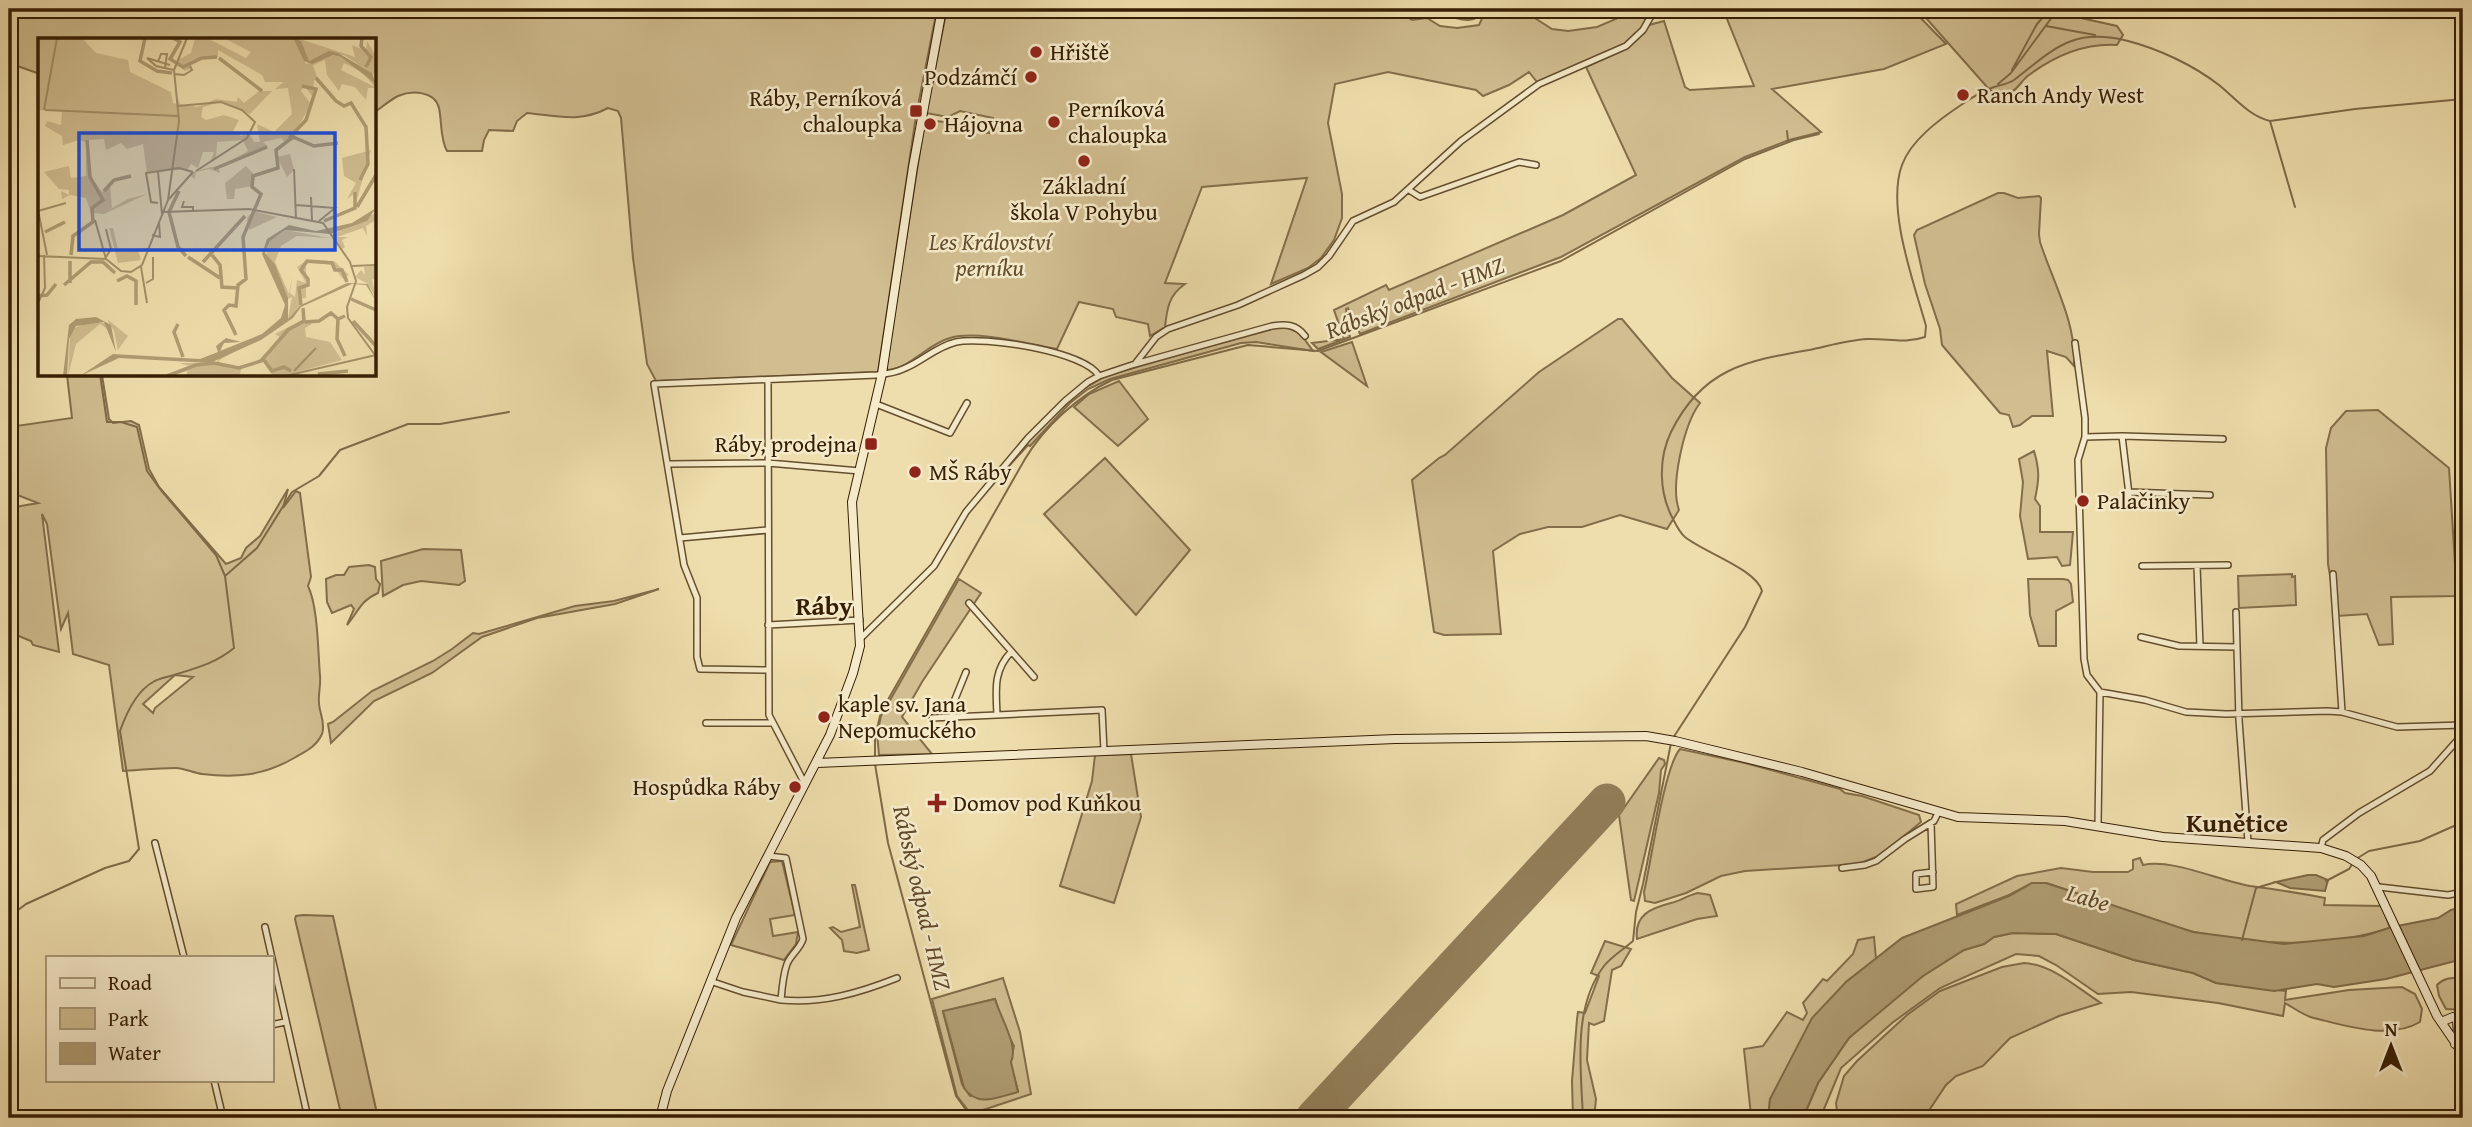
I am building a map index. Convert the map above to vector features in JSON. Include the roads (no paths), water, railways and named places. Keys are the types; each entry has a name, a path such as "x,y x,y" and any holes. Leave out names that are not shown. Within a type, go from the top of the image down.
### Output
{"street":[{"path":"660,1118 667,1091 736,918 817,763 853,673 861,638 851,515 882,374 915,154 942,9"},
{"path":"1135,364 1156,337 1168,329 1238,305 1318,267 1353,221 1392,204 1461,141 1539,84 1626,46 1643,30 1655,9"},
{"path":"1409,190 1420,197 1519,162 1536,165"},
{"path":"861,638 934,566 966,512 1041,423 1099,376 1279,325 1294,326 1305,336"},
{"path":"768,670 700,669 697,657 696,598 684,565 654,384 882,374 905,369 943,346 958,341 981,341 1059,353 1091,366 1099,376"},
{"path":"2075,343 2085,418 2085,437 2078,460 2082,628 2087,676 2100,691 2186,712 2342,712 2397,727 2463,725"},
{"path":"768,380 769,715 806,785"},
{"path":"876,404 950,433 967,403"},
{"path":"2122,436 2130,503"},
{"path":"2085,437 2222,439"},
{"path":"668,464 768,463 860,471"},
{"path":"2129,492 2210,495"},
{"path":"680,538 768,530"},
{"path":"2142,566 2228,565"},
{"path":"2197,566 2200,646"},
{"path":"2333,574 2342,712"},
{"path":"969,603 1034,677"},
{"path":"2236,612 2239,713 2248,842"},
{"path":"768,625 860,620"},
{"path":"2141,637 2179,646 2237,647"},
{"path":"998,715 997,674 1002,661 1011,652"},
{"path":"952,717 953,704 966,672"},
{"path":"2098,825 2100,691"},
{"path":"932,718 1102,710 1104,751"},
{"path":"706,723 772,723"},
{"path":"2321,848 2323,840 2342,824 2430,771 2463,734"},
{"path":"817,763 1395,739 1639,736 1672,740 1802,772 1938,813 1990,820 2065,821 2163,837 2321,848 2346,856 2361,865 2379,887 2441,1022 2463,1054"},
{"path":"1842,868 1876,861 1931,823 1938,813"},
{"path":"1931,823 1933,872"},
{"path":"155,843 184,956"},
{"path":"768,856 786,858 803,939 800,948 792,954 787,964 781,1000"},
{"path":"2379,887 2448,895 2463,892"},
{"path":"265,927 271,956"},
{"path":"273,965 308,1118"},
{"path":"710,981 755,996 781,1000 830,999 897,978"},
{"path":"2441,1022 2453,1017 2457,1019 2458,1036 2455,1044"},
{"path":"273,1025 285,1022"},
{"path":"214,1082 223,1118"}],"water":[{"path":"2308,875 2328,880 2325,891 2290,888 2276,882"},
{"name":"Labe","path":"2032,883 2046,883 2193,932 2284,944 2364,936 2392,927 2438,918 2463,907 2463,959 2386,979 2334,987 2317,984 2274,991 2216,983 2193,973 2134,960 2056,934 2013,933 1994,937 1984,944 1964,950 1923,976 1849,1038 1818,1083 1803,1118 1768,1118 1770,1099 1812,1018 1846,982 1902,938 2009,896"},
{"path":"995,999 1013,1048 1011,1062 1018,1092 982,1099 976,1098 964,1088 943,1011"}],"waterway":[{"path":"2012,70 2037,24 2050,9"},
{"path":"1998,84 2011,73 2058,9"},
{"path":"2046,26 2095,35"},
{"path":"1673,738 1745,627 1762,591 1750,575 1693,543 1677,526 1668,509 1662,476 1664,453 1671,432 1683,411 1711,381 1745,364 1853,341 1910,340 1925,337 1926,326 1909,268 1897,202 1898,182 1906,156 1935,124 1977,95 2014,80 2053,50 2078,39 2092,37 2128,41 2175,58 2219,85 2249,111 2270,121 2355,109 2463,99"},
{"path":"2270,121 2295,207"},
{"path":"1787,131 1788,141"},
{"name":"Rábský odpad - HMZ","path":"875,759 875,737 881,712 1025,459 1052,424 1099,387 1112,380 1248,345 1318,351 1561,261 1745,159 1794,140 1819,134"},
{"path":"9,917 26,904 105,868 129,861 139,849 120,731 129,710 142,691 153,682 206,664 234,648 225,576 216,555 147,471 137,427 121,422 107,422 100,376"},
{"path":"225,576 257,548 292,492 319,476 340,450 408,424 440,424 509,412"},
{"path":"1583,1118 1580,1059 1587,1001 1604,966 1633,941 1636,912 1671,743"},
{"name":"Rábský odpad - HMZ","path":"875,764 888,843 956,1096 972,1118"},
{"path":"2356,859 2369,851 2420,841 2463,822"},
{"path":"2326,881 2349,869 2353,863"},
{"path":"2242,940 2256,888 2276,882"}],"place":[{"name":"Hřiště","path":"1036,52"},
{"name":"Podzámčí","path":"1031,77"},
{"name":"Ranch Andy West","path":"1963,95"},
{"name":"Ráby, Perníková chaloupka","path":"916,111"},
{"name":"Perníková chaloupka","path":"1054,122"},
{"name":"Hájovna","path":"930,124"},
{"name":"Základní škola V Pohybu","path":"1084,161"},
{"name":"Ráby, prodejna","path":"871,444"},
{"name":"MŠ Ráby","path":"915,472"},
{"name":"Palačinky","path":"2083,501"},
{"name":"kaple sv. Jana Nepomuckého","path":"824,717"},
{"name":"Hospůdka Ráby","path":"795,787"},
{"name":"Domov pod Kuňkou","path":"937,803"}],"district":[{"name":"Ráby","path":"824,606"},
{"name":"Kunětice","path":"2237,823"}],"park label":[{"name":"Les Království perníku","path":"990,255"}]}
